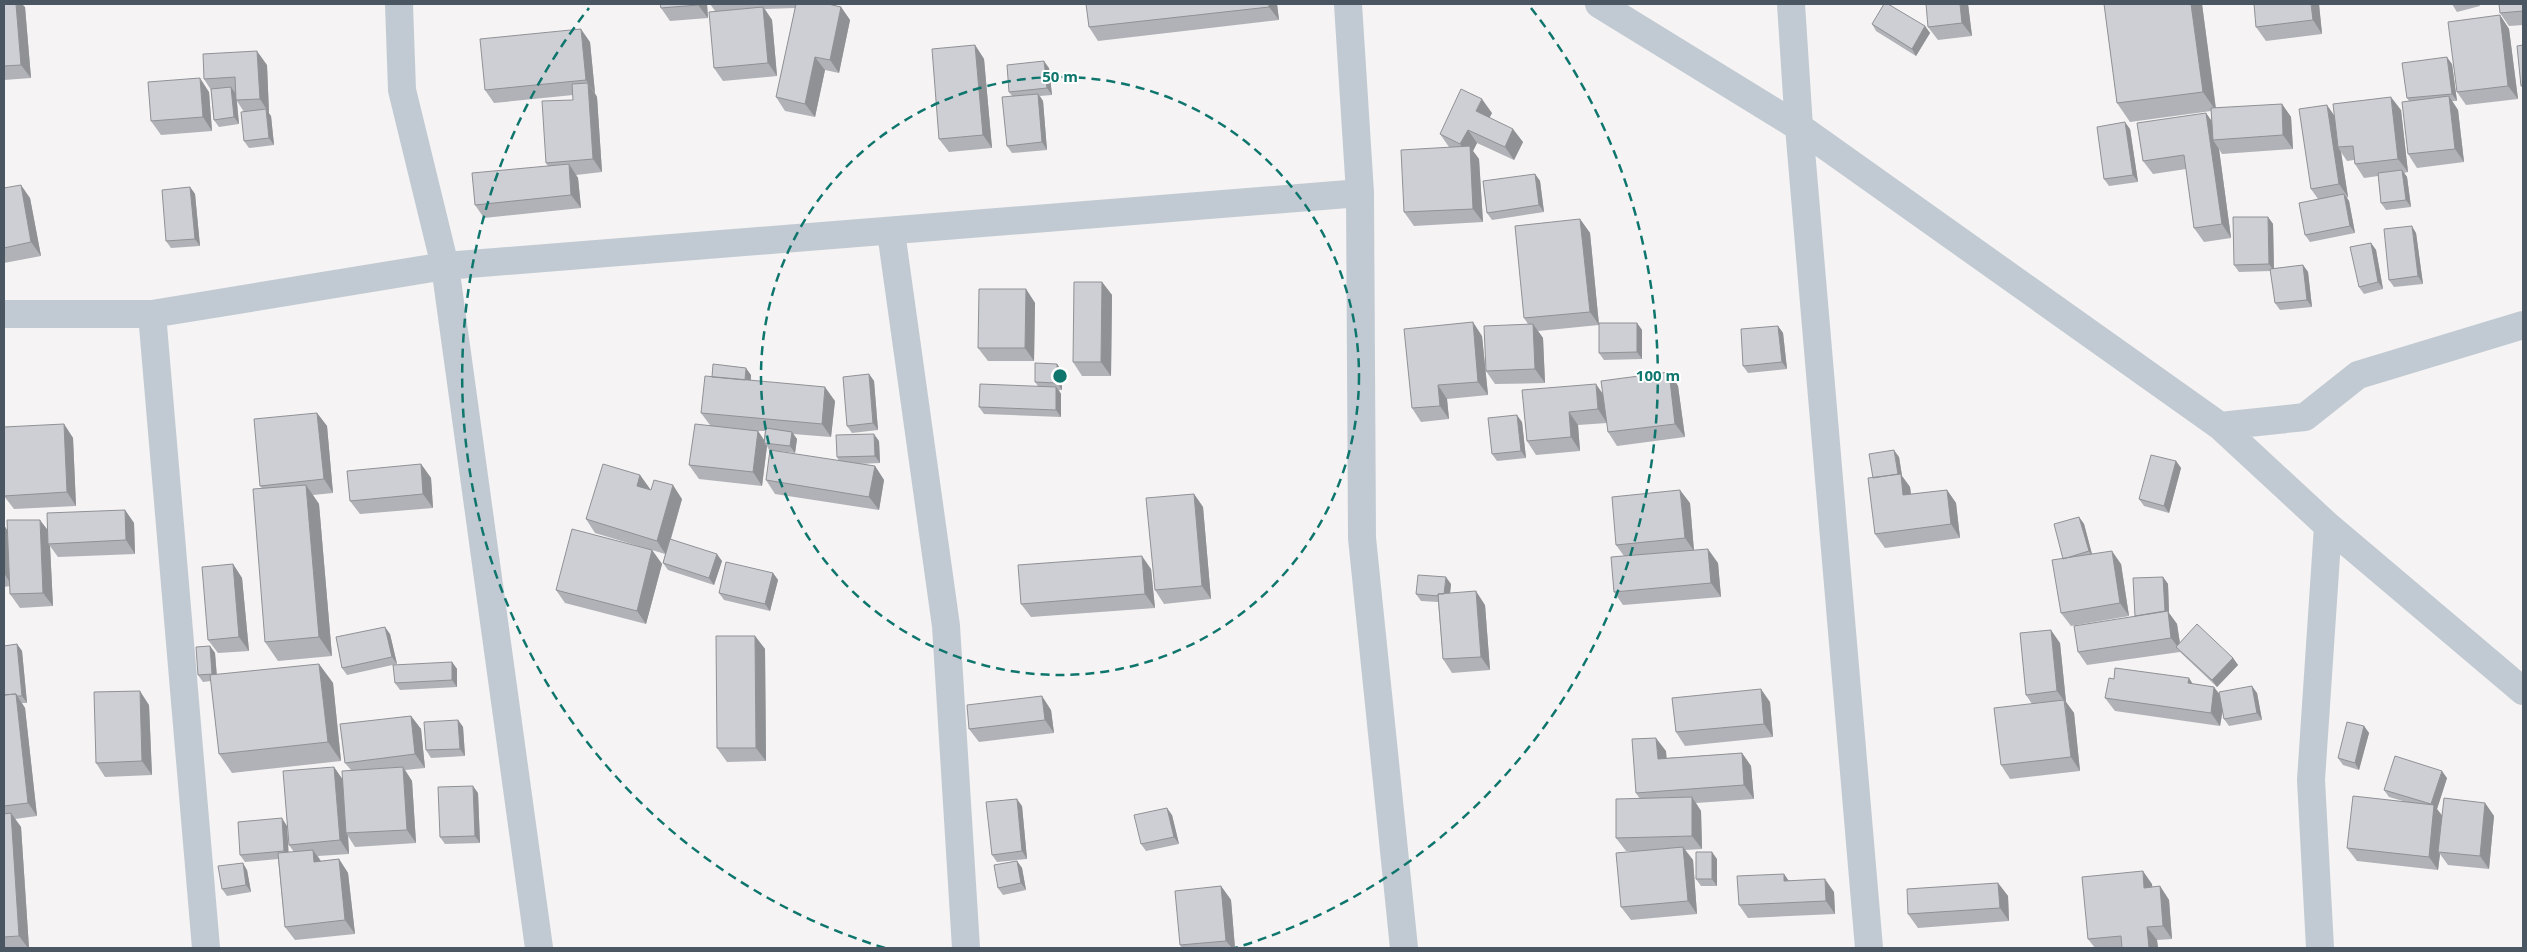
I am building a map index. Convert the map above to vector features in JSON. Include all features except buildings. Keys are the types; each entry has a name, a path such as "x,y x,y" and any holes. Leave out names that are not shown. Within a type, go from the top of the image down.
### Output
{"street":[{"path":"399,4 402,90 445,266 539,948"},
{"path":"1348,4 1360,193 1362,538 1404,948"},
{"path":"1599,4 1799,128 2220,426 2328,526 2523,691"},
{"path":"1791,4 1799,128 1869,948"},
{"path":"4,314 152,314 445,266 891,232 1360,193"},
{"path":"891,232 946,626 966,948"},
{"path":"152,314 206,948"},
{"path":"2220,426 2305,417 2358,375 2523,325"},
{"path":"2320,948 2312,780 2328,526"}]}
